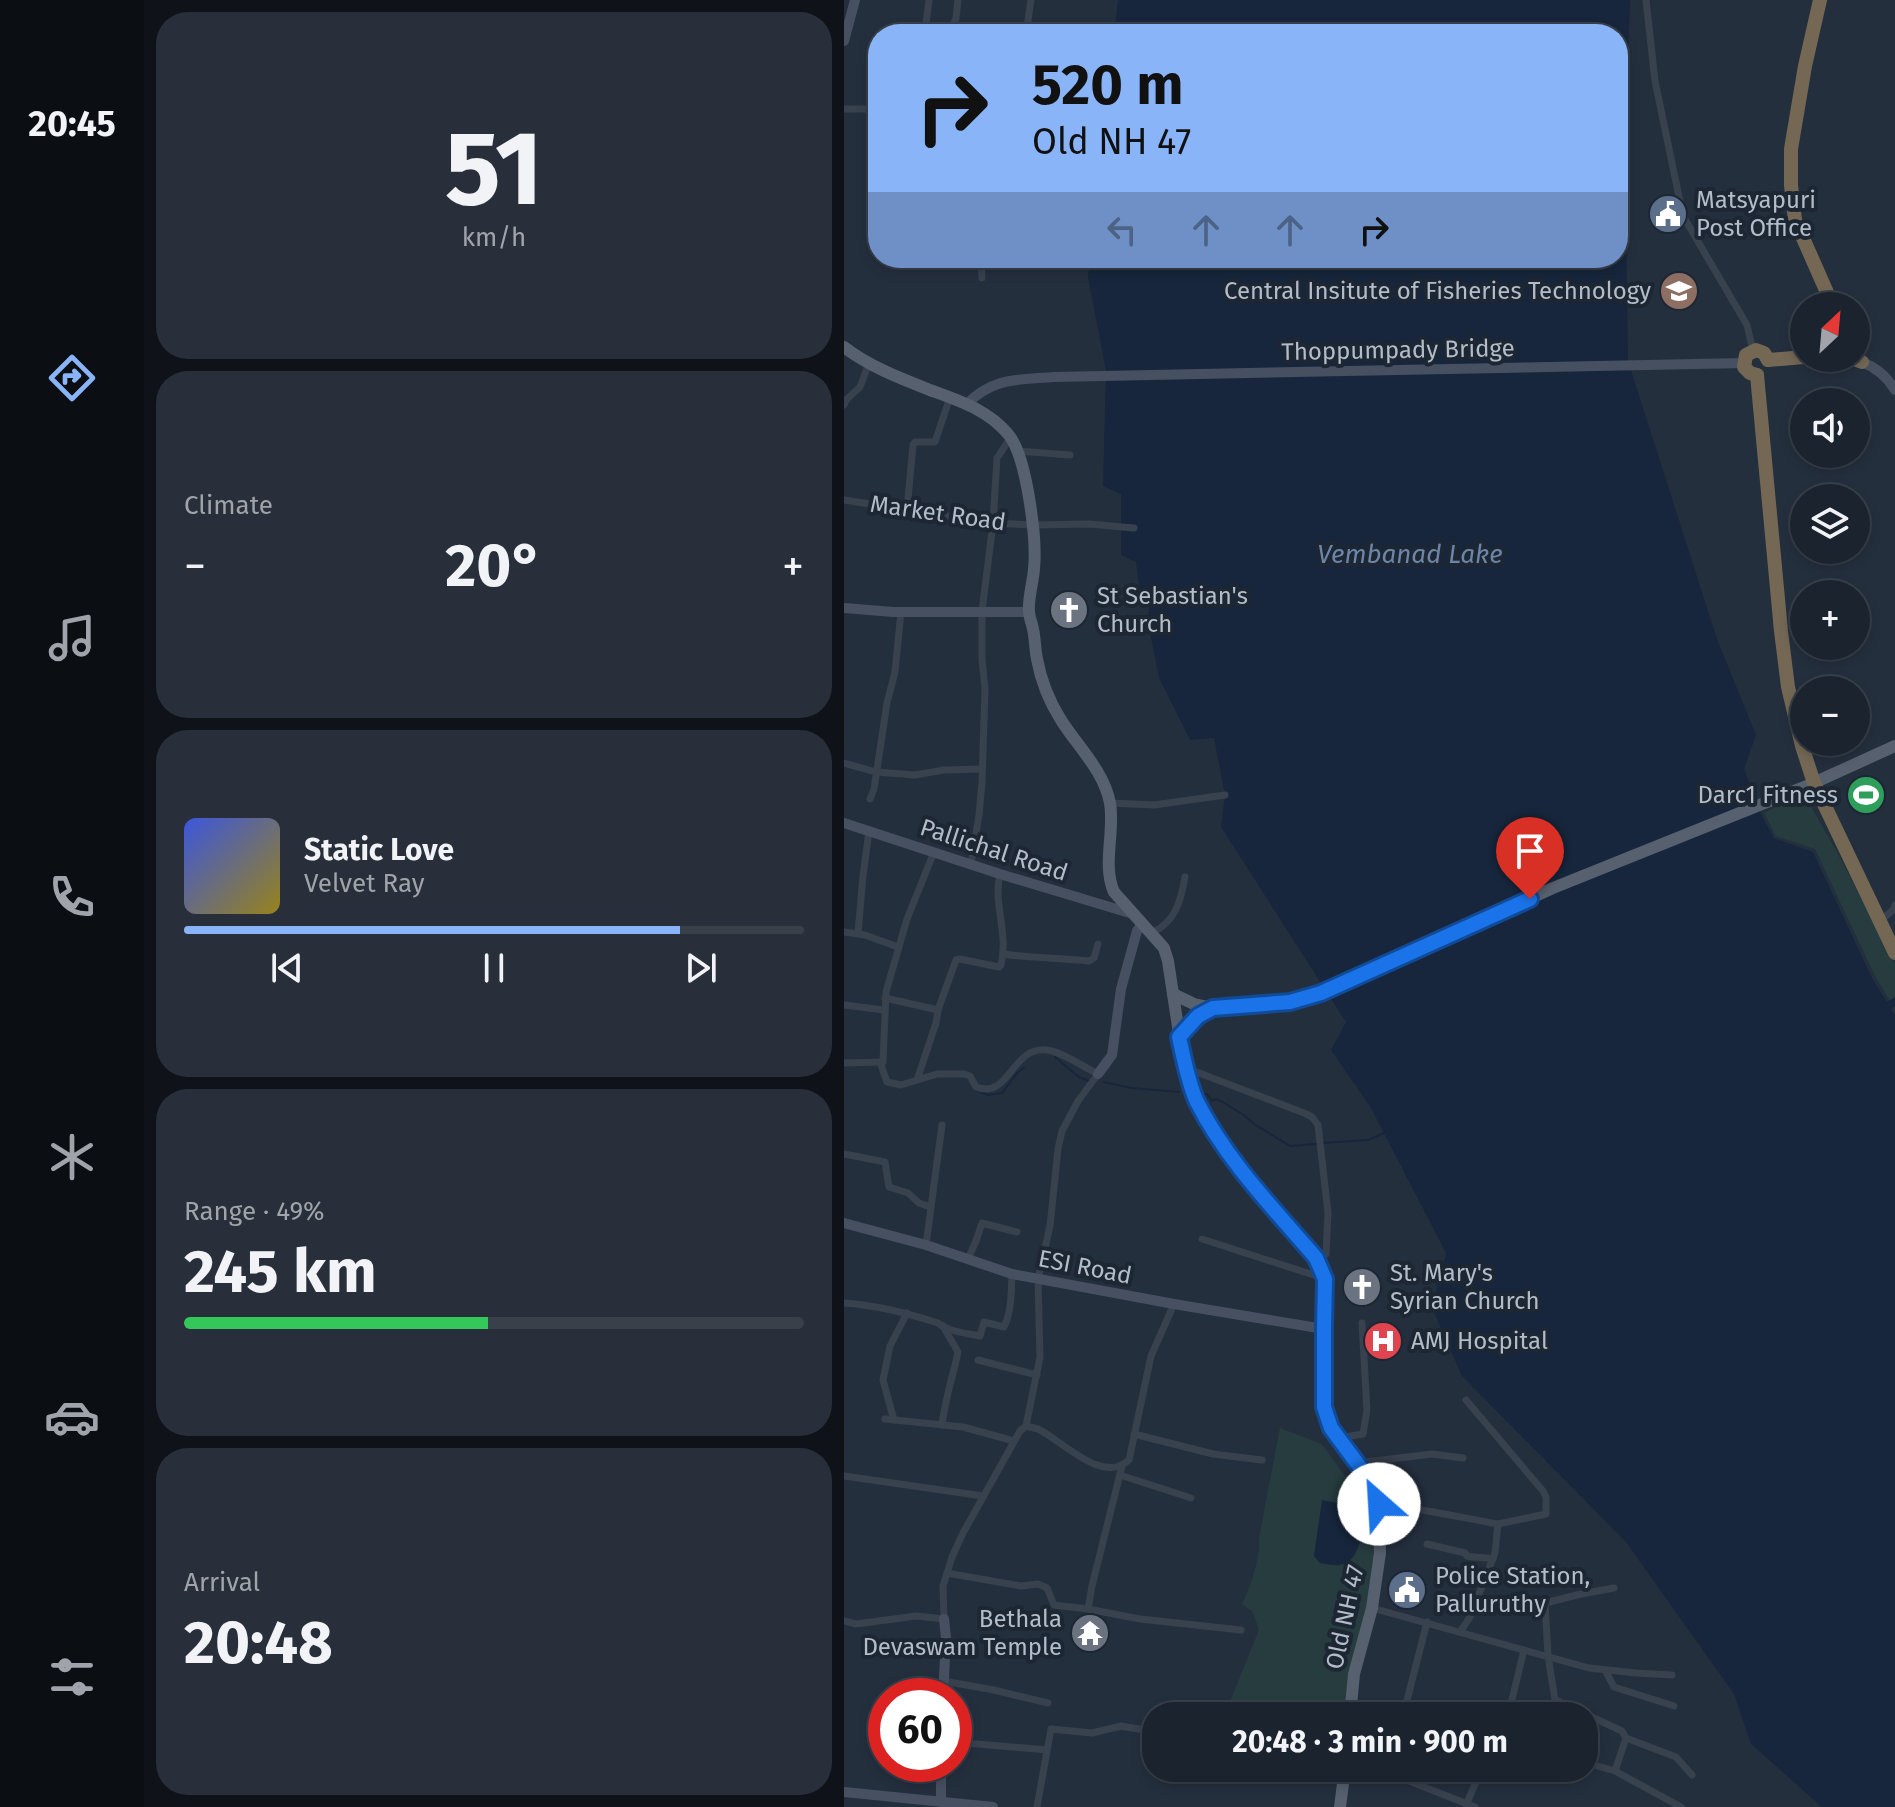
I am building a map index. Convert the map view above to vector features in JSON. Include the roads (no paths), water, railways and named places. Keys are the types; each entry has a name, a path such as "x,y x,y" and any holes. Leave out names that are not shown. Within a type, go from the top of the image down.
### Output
{"highway":[{"path":"1820,0 1791,149 1791,185 1795,220 1827,292"},
{"path":"1764,353 1768,360 1765,371 1757,375 1750,373 1748,357 1764,353"},
{"path":"1768,360 1790,358"},
{"path":"1757,375 1788,687 1802,746 1814,783 1895,953"}],"main road":[{"path":"844,41 855,0"},
{"path":"844,347 869,363 993,418 1011,437 1023,467 1033,525 1035,567 1029,612 1045,690 1105,785 1110,803"},
{"name":"Thoppumpady Bridge","path":"967,404 979,391 997,383 1054,377 1709,364 1748,357"},
{"path":"1870,364 1889,379 1895,390"},
{"path":"844,608 901,612 1029,612"},
{"path":"1176,1015 1213,1008 1290,1002 1321,993 1553,888 1814,783 1895,746"},
{"name":"Old NH 47","path":"1110,803 1110,883 1114,892 1164,948 1179,1037 1197,1101 1230,1155 1316,1258 1325,1279 1324,1407 1331,1428 1357,1463 1377,1495 1379,1504 1380,1553 1372,1608 1354,1674 1351,1702"},
{"name":"Pallichal Road","path":"844,823 1142,924"},
{"path":"1095,1079 1112,1055 1121,989 1137,931 1142,924"},
{"path":"1173,994 1194,1004 1213,1008"},
{"path":"1179,1037 1198,1016 1213,1008"},
{"name":"ESI Road","path":"844,1223 926,1245 1012,1274 1324,1329"},
{"path":"943,1678 944,1619"},
{"path":"941,1782 941,1805"},
{"path":"1340,1807 1344,1782"},
{"path":"844,1792 941,1805 993,1807"}],"street":[{"path":"926,24 929,0"},
{"path":"954,24 958,0"},
{"path":"1027,24 1031,0"},
{"path":"1646,0 1655,81 1683,216 1747,325 1748,357"},
{"path":"844,109 868,109"},
{"path":"982,268 982,278"},
{"path":"844,405 860,387 869,363"},
{"path":"907,510 913,445 915,442 935,442 950,397"},
{"path":"971,864 982,783 985,689 982,611 997,458 1011,437"},
{"path":"1017,451 1070,455"},
{"name":"Market Road","path":"845,498 993,523 1089,524 1134,528"},
{"path":"870,799 895,672 901,612"},
{"path":"844,763 876,772 915,775 981,769"},
{"path":"1110,803 1154,805 1225,795"},
{"path":"858,933 869,831"},
{"path":"844,1063 883,1062 885,998 898,947 934,852"},
{"path":"917,1080 956,960 1001,965 1000,874"},
{"path":"1142,924 1158,930 1176,911 1185,877"},
{"path":"1879,922 1895,905"},
{"path":"844,932 858,933 898,947"},
{"path":"1003,954 1089,961 1094,958 1098,944"},
{"path":"885,998 938,1010"},
{"path":"844,1005 884,1010"},
{"path":"844,1621 856,1624 916,1616 944,1619 943,1586 957,1545 1014,1441 1026,1426 1037,1375 1040,1339 1038,1279 1050,1226 1058,1149 1062,1131 1078,1101 1095,1079 1060,1053 1038,1050 1020,1061 991,1090 976,1087 970,1076 964,1074 937,1074 901,1085 887,1082 880,1062"},
{"path":"1186,1068 1304,1113 1318,1125 1328,1213 1326,1254 1316,1258"},
{"path":"926,1245 942,1125"},
{"path":"844,1154 885,1162 889,1187 908,1193 919,1203 930,1207"},
{"path":"968,1259 982,1223 1017,1232"},
{"path":"1202,1239 1325,1279"},
{"path":"844,1303 869,1304 907,1313 980,1336 984,1322 1004,1327 1011,1308 1012,1274"},
{"path":"1088,1609 1121,1471 1129,1460 1151,1356 1174,1304"},
{"path":"907,1313 890,1346 883,1380 889,1419 963,1427 1014,1441"},
{"path":"1339,1438 1363,1434 1367,1410 1362,1323"},
{"path":"942,1425 945,1400 958,1352 943,1326"},
{"path":"978,1360 1037,1375"},
{"path":"1379,1504 1498,1524 1546,1514 1543,1491 1466,1400"},
{"path":"1026,1426 1038,1429 1085,1459 1191,1498"},
{"path":"1134,1434 1213,1454 1262,1460"},
{"path":"1357,1463 1432,1454 1463,1458"},
{"path":"844,1476 983,1496"},
{"path":"1460,1632 1470,1617 1493,1559 1498,1524"},
{"path":"1427,1544 1475,1558 1493,1559"},
{"path":"947,1573 1021,1586 1038,1584 1047,1588 1054,1605 1140,1619 1241,1630"},
{"path":"1614,1588 1545,1603 1548,1656 1555,1700 1622,1731 1626,1738 1676,1757 1692,1775"},
{"path":"1372,1608 1589,1668 1672,1675"},
{"path":"1407,1702 1427,1622"},
{"path":"1511,1702 1524,1650"},
{"path":"1605,1670 1614,1687 1674,1706"},
{"path":"972,1686 1048,1703"},
{"path":"1037,1807 1051,1729 1092,1733 1121,1726 1142,1730"},
{"path":"1615,1771 1626,1738"},
{"path":"972,1744 1047,1750"},
{"path":"1598,1766 1615,1771 1681,1807"},
{"path":"1411,1782 1469,1806 1477,1782"}],"water":[{"name":"Vembanad Lake","path":"1118,0 1630,0 1628,61 1628,24 1115,24"},
{"name":"Vembanad Lake","path":"1089,268 1627,268 1628,361 1717,639 1756,735 1744,769 1774,838 1813,852 1872,978 1887,1002 1895,997 1895,1006 1891,1009 1895,1015 1895,1807 1822,1807 1751,1744 1734,1694 1626,1542 1462,1376 1432,1308 1446,1253 1371,1108 1331,1050 1346,1022 1221,827 1225,795 1214,738 1190,740 1159,678 1148,623 1149,603 1140,594 1136,562 1121,555 1121,494 1103,486 1106,371 1088,277"},
{"path":"1322,1500 1365,1509 1357,1550 1353,1557 1340,1565 1320,1563 1314,1556"}],"waterway":[{"path":"1055,1057 1079,1077 1089,1081"},
{"path":"976,1090 988,1095 1002,1093 1024,1068"},
{"path":"1104,1082 1179,1092"},
{"path":"1202,1095 1207,1094 1212,1101 1223,1102 1290,1146 1316,1144"},
{"path":"1322,1143 1368,1140 1384,1133"}],"place":[{"name":"Matsyapuri Post Office","path":"1668,214"},
{"name":"Central Insitute of Fisheries Technology","path":"1679,291"},
{"name":"St Sebastian's Church","path":"1069,610"},
{"name":"Darc1 Fitness","path":"1866,795"},
{"name":"St. Mary's Syrian Church","path":"1362,1287"},
{"name":"AMJ Hospital","path":"1383,1341"},
{"name":"Police Station, Palluruthy","path":"1407,1590"},
{"name":"Bethala Devaswam Temple","path":"1090,1633"}]}
